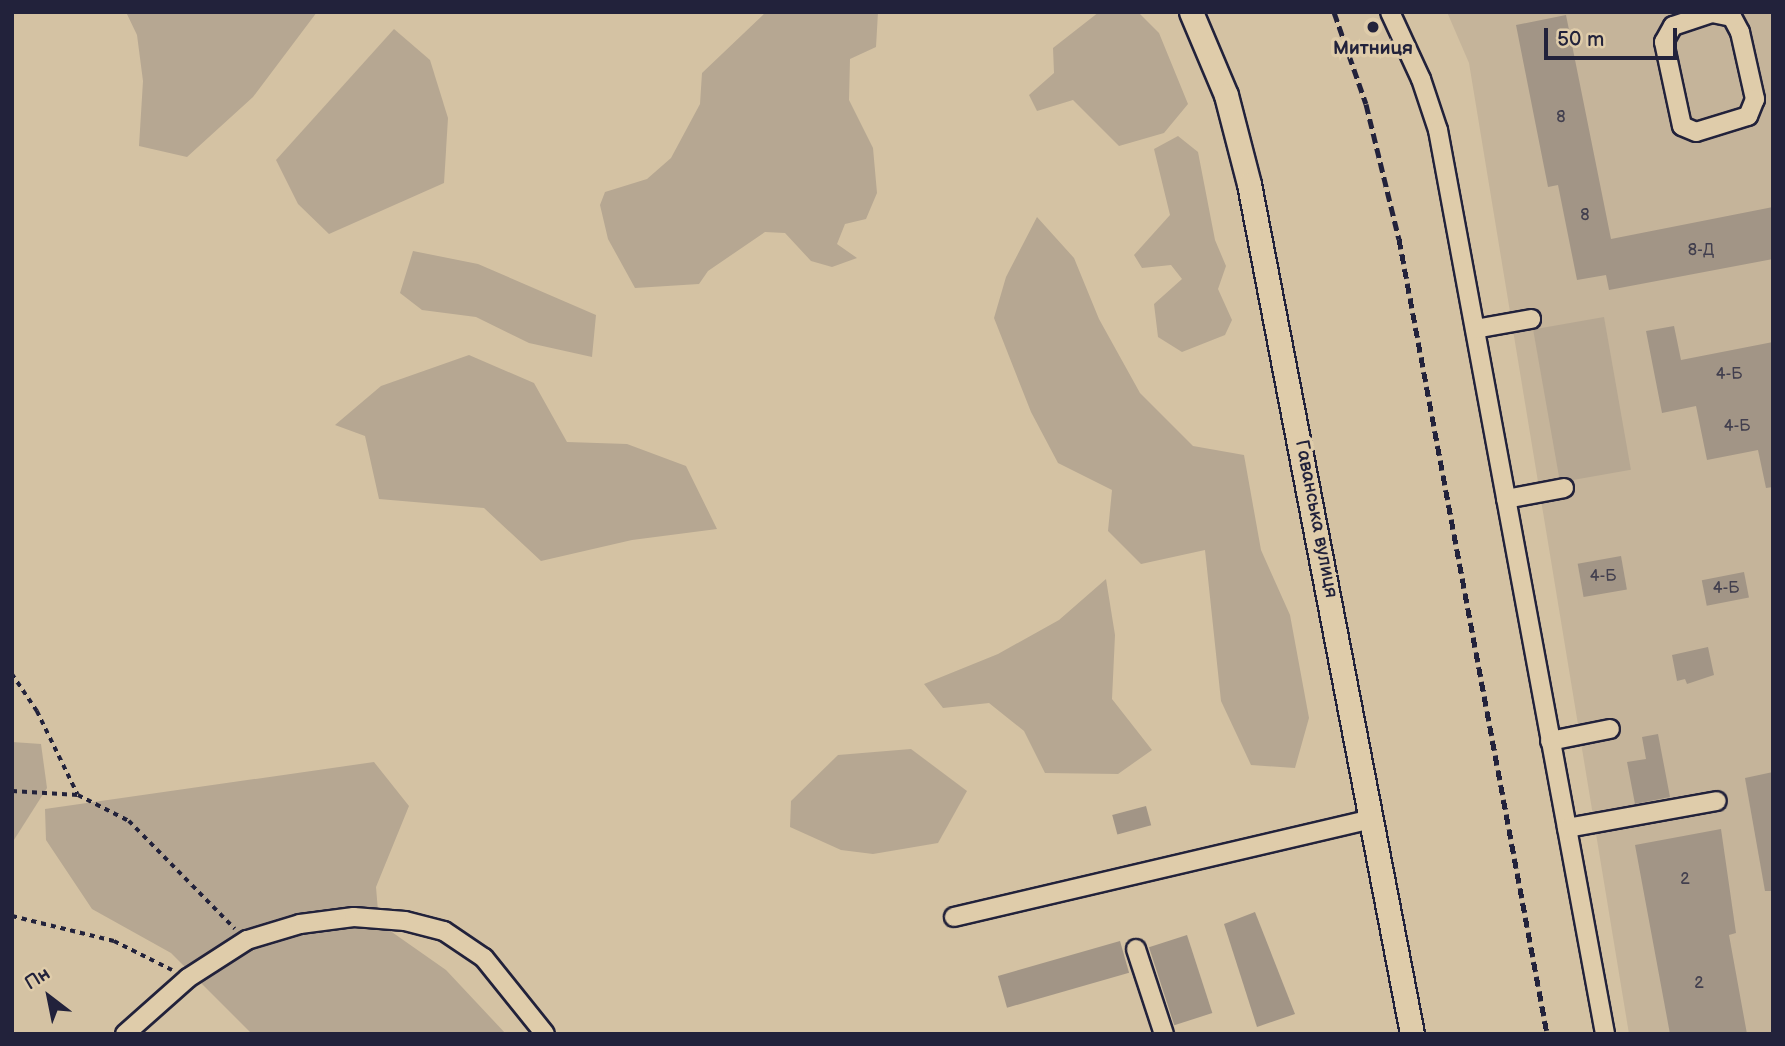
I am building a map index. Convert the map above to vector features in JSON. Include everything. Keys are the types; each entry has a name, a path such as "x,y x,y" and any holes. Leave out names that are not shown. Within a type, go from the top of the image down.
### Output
{"main road":[{"name":"Гаванська вулиця","path":"1191,12 1226,95 1249,184 1373,819 1412,1034"}],"street":[{"path":"1390,12 1421,79 1438,130 1605,1034"},
{"path":"1713,13 1732,16 1740,32 1755,99 1748,116 1696,132 1682,126 1664,43 1673,26 1690,15 1713,13"},
{"path":"1475,329 1531,318"},
{"path":"1506,499 1564,488"},
{"path":"1550,741 1610,729"},
{"path":"1567,828 1717,801"},
{"path":"954,917 1373,819"},
{"path":"125,1034 188,978 247,940 300,924 354,917 405,921 444,931 484,958 545,1034"},
{"path":"1136,949 1164,1034"}],"path":[{"path":"12,674 37,711 78,795"},
{"path":"12,791 78,795 129,821 247,940"},
{"path":"12,916 114,941 188,978"}],"shaded area":[{"path":"126,12 317,12 253,97 187,157 139,146 143,81 137,35"},
{"path":"766,12 878,12 876,47 850,59 849,100 873,148 877,193 866,219 845,224 837,244 857,258 832,267 811,261 785,233 765,232 708,271 699,284 635,288 608,239 600,205 605,192 647,179 671,158 700,104 702,73"},
{"path":"1099,12 1138,12 1159,33 1188,104 1164,133 1119,146 1073,100 1037,111 1029,95 1054,73 1053,48"},
{"path":"1447,12 1773,12 1773,1034 1629,1034 1469,63"},
{"path":"394,29 430,60 448,118 444,183 329,234 298,204 276,160"},
{"path":"1178,136 1198,152 1215,240 1226,266 1218,289 1232,320 1225,335 1182,352 1158,337 1154,304 1182,279 1171,265 1142,268 1134,255 1170,215 1154,149"},
{"path":"1037,217 1074,258 1099,319 1140,393 1193,446 1244,455 1261,550 1290,615 1309,718 1295,768 1251,765 1221,701 1205,550 1141,564 1108,531 1112,490 1058,463 1031,412 994,318 1006,277"},
{"path":"413,251 478,264 596,315 592,357 529,343 476,317 422,310 400,293"},
{"path":"1604,317 1631,470 1560,482 1533,330"},
{"path":"469,355 534,383 567,442 627,444 686,466 717,529 632,540 541,561 484,508 379,499 365,436 335,425 381,386"},
{"path":"1106,579 1115,635 1112,699 1152,750 1118,774 1045,773 1024,731 989,703 943,708 924,684 998,654 1059,620"},
{"path":"12,742 41,744 47,788 12,843"},
{"path":"911,749 967,791 938,843 873,854 841,850 790,827 791,801 838,755"},
{"path":"374,762 409,806 376,887 379,923 446,970 506,1034 252,1034 171,953 92,909 46,840 45,809"}],"building":[{"path":"1566,15 1611,239 1773,207 1773,259 1609,290 1606,275 1577,280 1558,185 1548,187 1516,25"},
{"path":"1674,326 1681,360 1773,342 1773,487 1766,488 1758,450 1707,460 1696,406 1662,413 1646,331"},
{"path":"1621,556 1627,589 1584,597 1578,564"},
{"path":"1744,572 1749,598 1707,606 1702,580"},
{"path":"1708,647 1714,675 1687,684 1685,679 1677,681 1672,655"},
{"path":"1658,734 1670,797 1635,804 1627,762 1646,759 1642,737"},
{"path":"1773,772 1773,891 1765,891 1745,778"},
{"path":"1146,806 1151,825 1117,834 1112,815"},
{"path":"1721,829 1736,933 1729,935 1747,1034 1670,1034 1635,845"},
{"path":"1255,912 1295,1014 1257,1027 1224,924"},
{"path":"1187,935 1212,1013 1174,1025 1149,947"},
{"path":"1120,941 1129,973 1007,1008 998,976"}],"railway":[{"path":"1334,12 1366,104 1399,239 1547,1034"}],"place":[{"name":"Митниця","path":"1373,27"}]}
